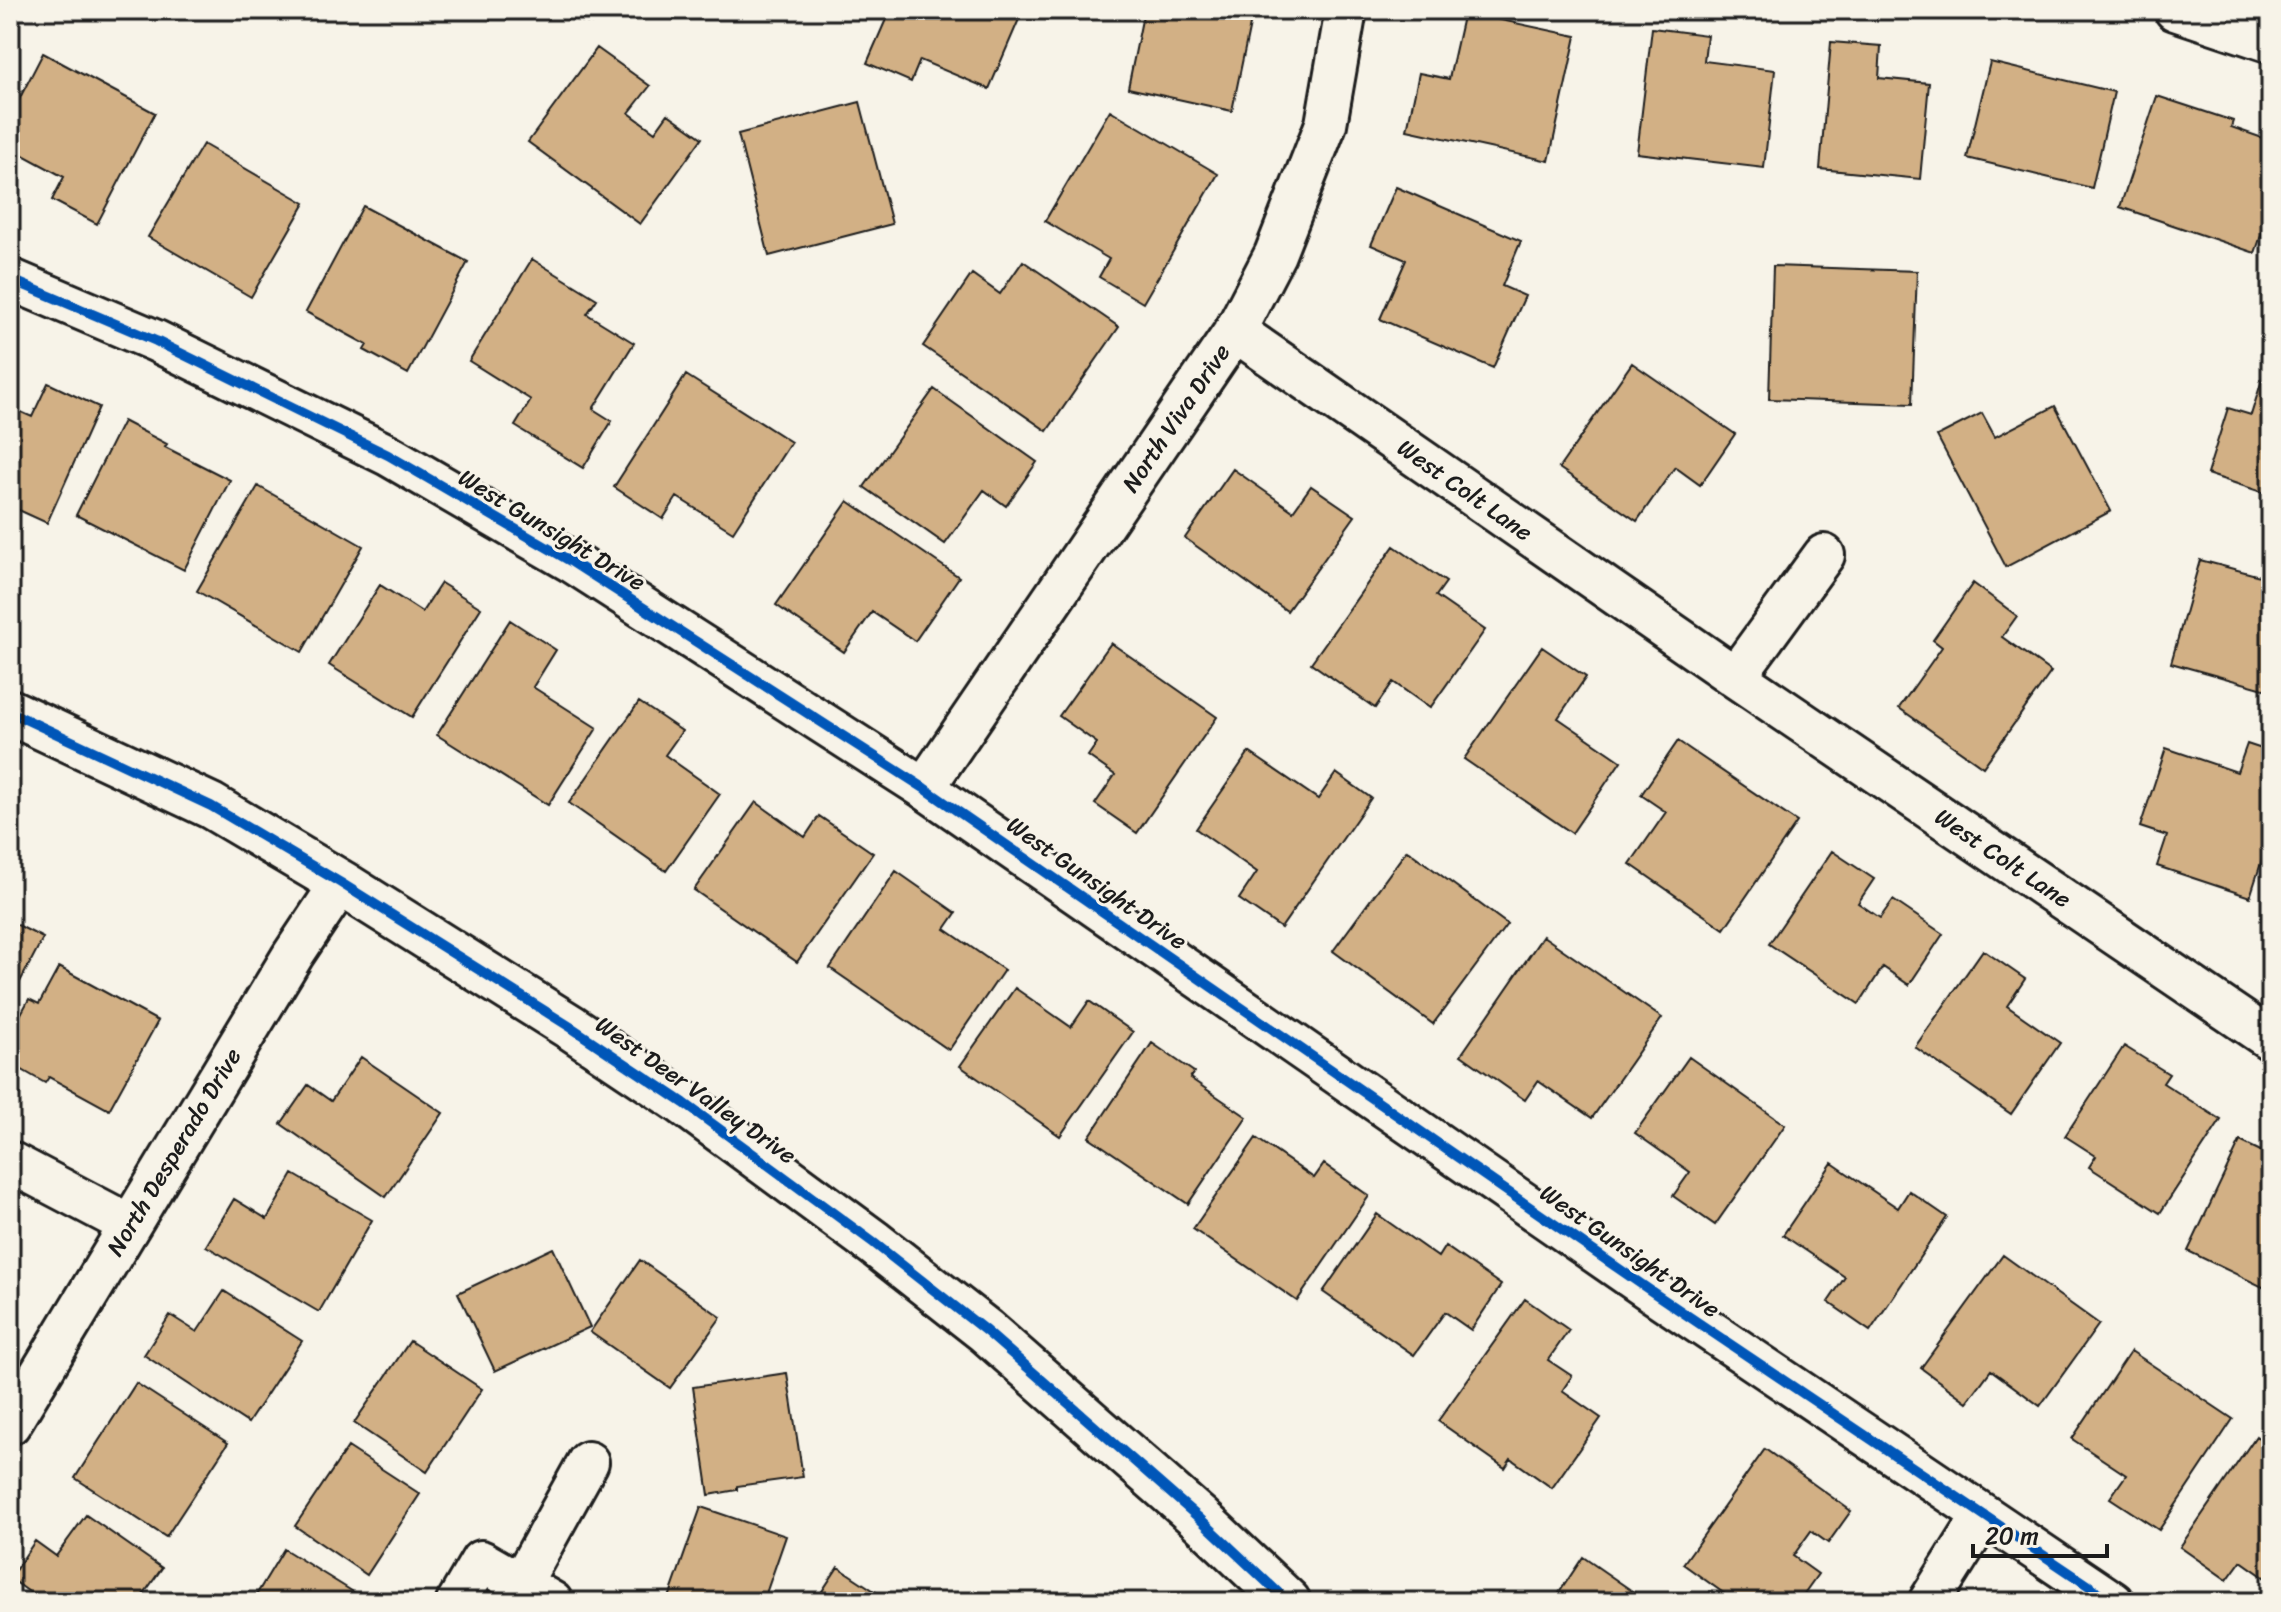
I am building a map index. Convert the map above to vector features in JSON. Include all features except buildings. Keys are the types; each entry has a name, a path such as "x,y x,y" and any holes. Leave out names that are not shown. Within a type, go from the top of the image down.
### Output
{"street":[{"name":"North Viva Drive","path":"924,788 1235,331 1275,254 1326,124 1346,10"},
{"path":"2175,10 2271,42"},
{"name":"West Gunsight Drive","path":"10,279 156,341 388,455 572,562 924,788 1667,1302 2113,1602"},
{"name":"West Colt Lane","path":"1235,331 1735,677 2271,1040"},
{"path":"1735,677 1824,555"},
{"name":"West Deer Valley Drive","path":"10,712 211,806 341,883 572,1028 684,1103 874,1243 986,1331 1198,1517 1288,1602"},
{"name":"North Desperado Drive","path":"10,1424 293,955 341,883"},
{"path":"10,1162 130,1225"},
{"path":"457,1602 481,1561 536,1592 588,1462"},
{"path":"1929,1602 1983,1516"}],"cycle path":[{"path":"10,279 156,341 388,455 572,562 924,788 1654,1293 2113,1602"},
{"path":"10,712 211,806 341,883 572,1028 684,1103 874,1243 986,1331 1198,1517 1288,1602"}]}
